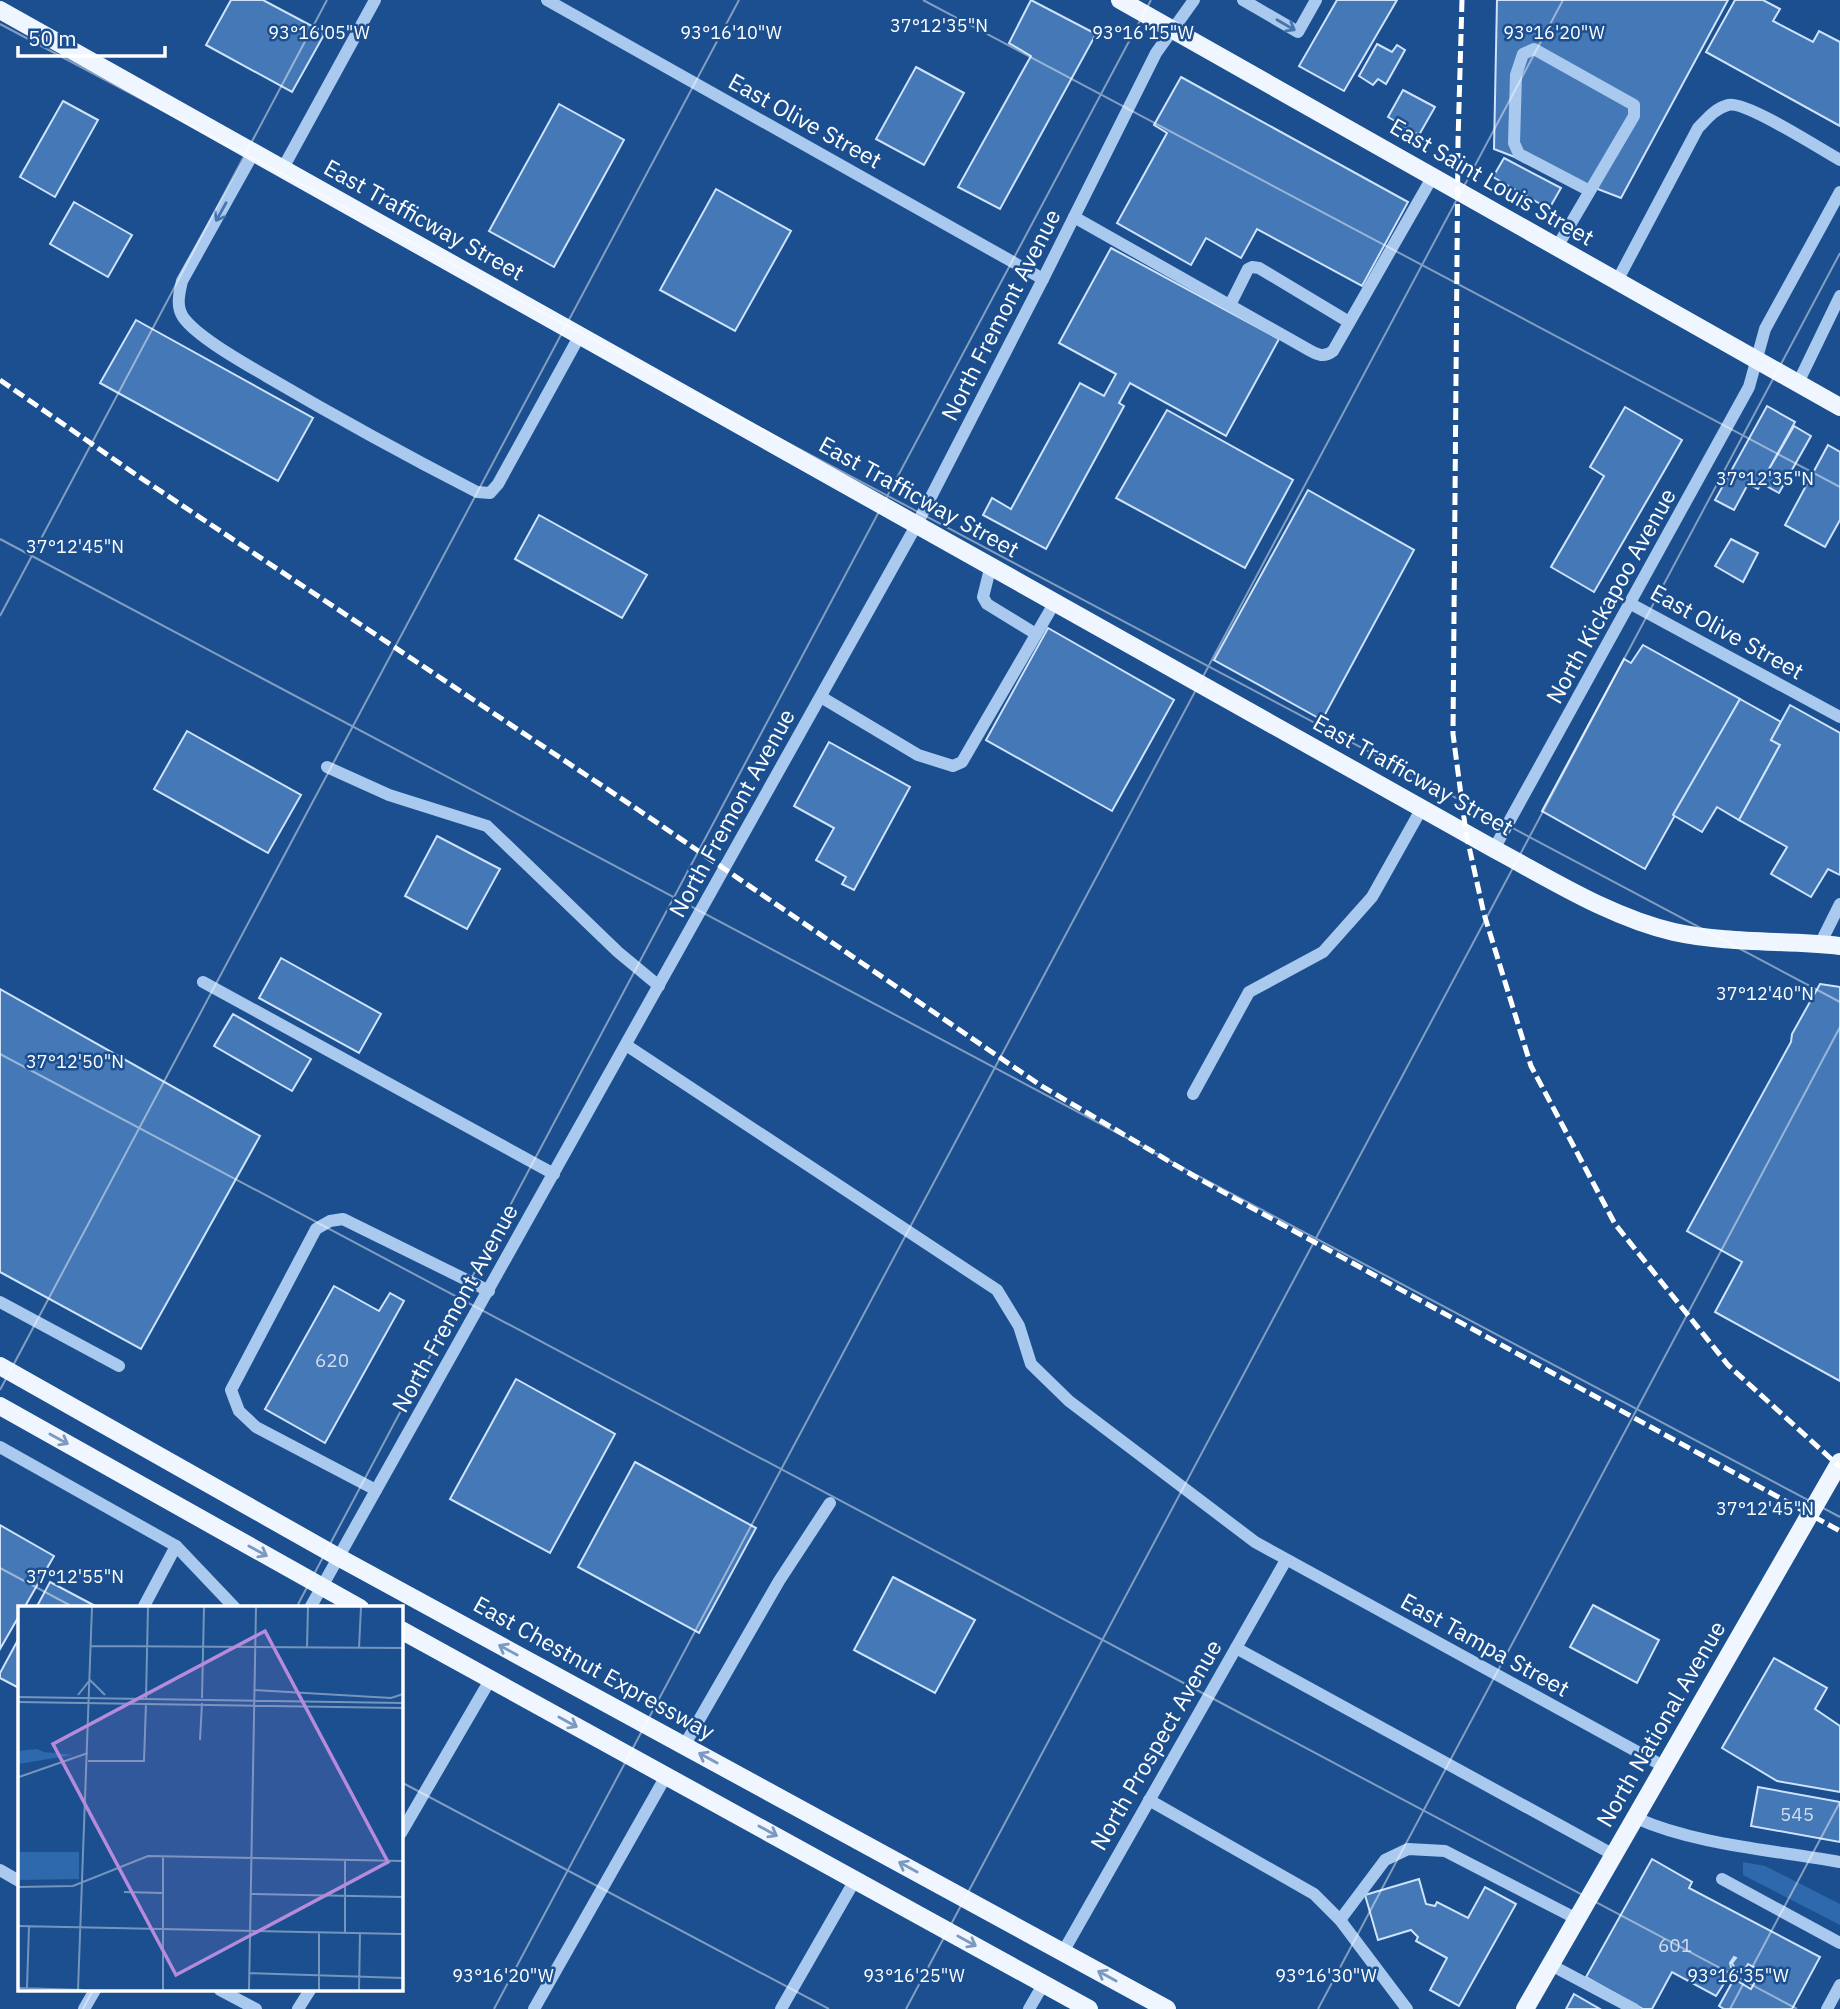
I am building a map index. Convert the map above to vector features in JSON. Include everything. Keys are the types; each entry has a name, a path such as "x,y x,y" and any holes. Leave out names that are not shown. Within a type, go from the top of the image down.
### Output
{"main road":[{"name":"East Saint Louis Street","path":"1120,0 1840,407"},
{"name":"East Trafficway Street","path":"0,10 1494,849 1600,905 1655,927 1727,940 1840,946"},
{"name":"East Chestnut Expressway","path":"0,1366 338,1557 1167,2009"},
{"path":"0,1406 356,1606"},
{"name":"North National Avenue","path":"1525,2009 1840,1462"},
{"path":"402,1631 1089,2009"}],"street":[{"path":"283,168 375,0"},
{"name":"East Olive Street","path":"547,0 1043,279"},
{"name":"North Fremont Avenue","path":"311,1606 917,524 1156,53 1194,0"},
{"path":"1243,0 1298,32 1316,0"},
{"path":"1557,247 1634,117 1634,104 1534,49 1523,54 1516,75 1514,143 1519,154 1590,191"},
{"path":"1618,281 1698,128 1715,110 1731,104 1749,108 1840,160"},
{"path":"254,152 182,281 178,301 182,316 194,329 245,363 371,437 477,492 490,493 498,484 580,335"},
{"path":"1074,217 1319,355 1328,355 1333,351 1433,176"},
{"name":"North Kickapoo Avenue","path":"1494,849 1749,387 1765,329 1840,192"},
{"path":"1230,305 1248,269 1259,268 1349,322"},
{"path":"1798,383 1840,296"},
{"path":"991,565 983,597 987,604 1036,634"},
{"path":"821,697 918,755 953,766 962,762 1055,601"},
{"name":"East Olive Street","path":"1631,604 1840,717"},
{"path":"327,766 389,795 487,827 618,952 659,986"},
{"path":"1193,1094 1249,992 1323,952 1372,897 1422,808"},
{"path":"1820,944 1840,904"},
{"path":"203,982 554,1174"},
{"name":"East Tampa Street","path":"626,1045 997,1290 1019,1326 1031,1364 1069,1401 1255,1542 1665,1768"},
{"path":"376,1490 256,1427 239,1411 230,1391 316,1229 330,1221 344,1219 489,1290"},
{"path":"0,1303 119,1366"},
{"path":"0,1447 176,1546 232,1606"},
{"path":"684,1745 779,1581 830,1503"},
{"path":"144,1606 176,1546"},
{"name":"North Prospect Avenue","path":"1063,1952 1286,1560"},
{"path":"1236,1648 1614,1855"},
{"path":"402,1831 491,1679"},
{"path":"534,2009 666,1776"},
{"path":"1149,1800 1314,1894 1340,1920 1406,2009"},
{"path":"1636,1818 1658,1828 1688,1836 1840,1862"},
{"path":"1340,1920 1385,1860 1408,1849 1445,1851 1577,1919"},
{"path":"0,1870 18,1880"},
{"path":"1722,1879 1840,1943"},
{"path":"781,2009 855,1880"},
{"path":"1551,1965 1634,2009"},
{"path":"1030,2009 1044,1983"},
{"path":"1827,2009 1840,1985"},
{"path":"84,2009 94,1992"},
{"path":"224,1992 256,2009"},
{"path":"298,2009 309,1992"}],"shaded area":[{"path":"1743,1862 1765,1866 1840,1904 1840,1925 1743,1875"}],"building":[{"path":"231,0 263,0 325,33 292,92 206,45"},
{"path":"1031,0 1096,34 1000,209 958,187 1031,56 1009,43"},
{"path":"1337,0 1397,0 1344,91 1299,66"},
{"path":"1497,0 1728,0 1621,198 1494,149"},
{"path":"1735,0 1763,0 1780,9 1773,21 1813,42 1819,31 1840,42 1840,126 1706,52"},
{"path":"1377,44 1392,52 1397,45 1405,50 1386,84 1378,79 1373,85 1359,76"},
{"path":"916,67 964,93 924,165 876,139"},
{"path":"1181,77 1408,202 1362,286 1257,229 1241,258 1206,238 1191,265 1117,223 1167,133 1154,125"},
{"path":"1403,90 1435,107 1419,135 1388,117"},
{"path":"63,101 98,120 55,197 20,177"},
{"path":"559,104 624,140 554,267 489,231"},
{"path":"1504,158 1561,188 1549,209 1493,177"},
{"path":"716,189 791,231 735,331 660,290"},
{"path":"74,202 132,235 108,277 50,244"},
{"path":"1111,248 1279,339 1226,436 1130,383 1119,403 1124,406 1046,549 983,515 992,498 1011,509 1080,383 1104,396 1116,374 1059,343"},
{"path":"136,320 313,418 278,481 100,383"},
{"path":"1767,406 1795,422 1758,489 1748,484 1734,510 1715,500"},
{"path":"1625,407 1682,440 1594,592 1551,567 1604,476 1590,467"},
{"path":"1167,410 1293,480 1245,568 1116,498"},
{"path":"1794,426 1811,436 1779,493 1761,483"},
{"path":"1828,445 1840,452 1840,520 1825,547 1785,525"},
{"path":"1308,490 1414,550 1322,720 1214,660"},
{"path":"539,515 647,575 622,618 515,559"},
{"path":"1731,539 1758,553 1743,582 1715,566"},
{"path":"1048,628 1174,700 1112,811 986,740"},
{"path":"1643,645 1740,699 1645,869 1542,811 1624,659 1631,663"},
{"path":"1740,699 1781,722 1771,740 1780,745 1739,820 1717,807 1702,832 1673,815"},
{"path":"1790,705 1840,733 1840,875 1828,869 1811,897 1771,874 1787,847 1739,820 1780,745 1771,740"},
{"path":"187,731 301,795 268,853 154,789"},
{"path":"829,742 910,787 854,890 842,884 846,877 816,860 834,828 794,806"},
{"path":"437,836 500,869 467,929 405,896"},
{"path":"281,958 381,1014 359,1053 259,998"},
{"path":"1820,984 1840,987 1840,1381 1715,1312 1742,1262 1687,1231"},
{"path":"0,989 260,1136 141,1349 0,1272"},
{"path":"233,1014 311,1059 292,1091 214,1046"},
{"path":"334,1286 379,1311 390,1293 404,1301 325,1443 265,1409"},
{"path":"516,1379 615,1434 550,1553 450,1499"},
{"path":"635,1462 756,1528 699,1633 578,1567"},
{"path":"0,1525 54,1556 25,1606 18,1606 18,1618 0,1649"},
{"path":"893,1577 975,1620 935,1693 854,1650"},
{"path":"50,1582 95,1606 37,1606"},
{"path":"1593,1605 1659,1640 1637,1683 1570,1647"},
{"path":"18,1640 18,1687 0,1678 0,1673"},
{"path":"1774,1658 1827,1688 1815,1709 1840,1726 1840,1792 1777,1781 1722,1748"},
{"path":"1758,1787 1840,1802 1840,1842 1751,1826"},
{"path":"1652,1859 1692,1882 1689,1888 1820,1957 1792,2009 1724,2009 1719,2006 1734,1979 1751,1989 1761,1971 1748,1964 1743,1972 1737,1972 1732,1963 1736,1958 1734,1957 1730,1963 1732,1971 1716,1996 1672,1972 1652,2009 1643,2009 1586,1977"},
{"path":"1419,1879 1426,1904 1435,1906 1437,1902 1468,1918 1485,1887 1516,1904 1459,2006 1430,1990 1447,1958 1416,1941 1418,1937 1411,1930 1378,1940 1365,1895"},
{"path":"1574,1994 1600,2009 1566,2009"}],"railway":[{"path":"1462,0 1458,141 1453,734 1466,833 1484,914 1531,1066 1615,1224 1728,1365 1840,1467"},
{"path":"0,380 135,474 637,809 1040,1085 1194,1176 1840,1531"}]}
